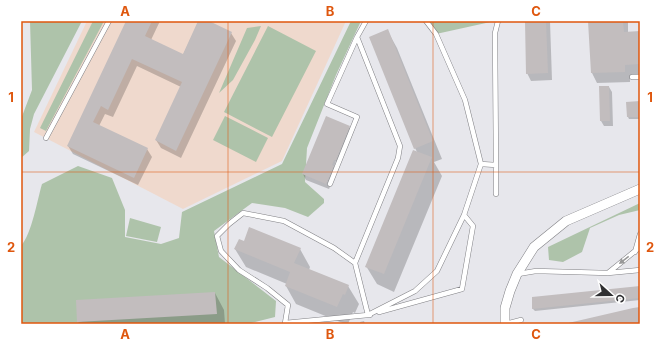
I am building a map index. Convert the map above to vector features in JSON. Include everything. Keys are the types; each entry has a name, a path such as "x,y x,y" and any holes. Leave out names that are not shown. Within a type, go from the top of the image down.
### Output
{"street":[{"path":"505,324 505,308 510,291 517,274 534,247 566,221 640,189"}],"lane":[{"path":"46,138 110,21"},
{"path":"330,184 357,117 326,104 366,21"},
{"path":"368,315 415,291 437,271 464,215 480,164 465,100 436,34 426,21"},
{"path":"496,194 495,33 498,21"},
{"path":"357,37 400,146 398,158 355,263 368,315"},
{"path":"632,77 640,77"},
{"path":"480,164 496,164"},
{"path":"285,323 288,305 267,288 239,270 221,251 217,236 229,224 244,214 284,221 334,248 355,263"},
{"path":"279,324 368,315 462,289 473,226 464,215"},
{"path":"635,252 640,234"},
{"path":"608,273 640,247"},
{"path":"517,274 536,271 608,273 640,270"},
{"path":"505,324 521,320"}],"shaded area":[{"path":"87,21 346,21 282,161 183,209 34,132"}],"green space":[{"path":"30,21 82,21 34,114 30,129 29,151 21,158 21,119 32,90"},
{"path":"93,21 104,21 46,131 40,128"},
{"path":"351,21 361,21 336,75 307,148 305,182 324,199 324,203 308,217 285,208 252,203 214,231 219,257 276,301 275,317 247,324 21,324 21,246 31,225 42,184 78,166 112,178 125,210 125,237 161,244 179,238 182,212 282,164"},
{"path":"426,21 495,21 436,34"},
{"path":"261,26 233,80 219,93 247,28"},
{"path":"268,26 316,51 272,137 224,112"},
{"path":"225,116 268,138 256,162 213,140"},
{"path":"640,203 640,210 619,215 590,228 582,252 563,262 549,260 548,247"},
{"path":"130,218 161,227 157,242 126,236"}],"building":[{"path":"126,21 152,21 145,36 183,54 198,21 209,21 232,32 176,151 155,140 182,82 132,59 108,110 101,106 93,122 148,148 134,178 67,146"},
{"path":"525,21 546,21 548,73 526,74"},
{"path":"588,21 623,21 624,32 640,31 640,64 625,65 625,72 591,73"},
{"path":"388,29 433,141 414,149 369,37"},
{"path":"599,86 609,86 610,121 600,121"},
{"path":"640,101 640,117 627,117 626,102"},
{"path":"326,116 350,126 336,160 334,160 332,165 334,166 326,184 302,174"},
{"path":"413,150 432,157 384,274 365,267"},
{"path":"249,227 301,248 294,263 349,285 345,295 343,294 337,307 285,286 290,272 234,249 239,239 244,241"},
{"path":"640,286 640,298 532,309 532,297"},
{"path":"215,292 217,314 77,322 76,300"},
{"path":"640,307 640,324 564,324 633,308"}]}
